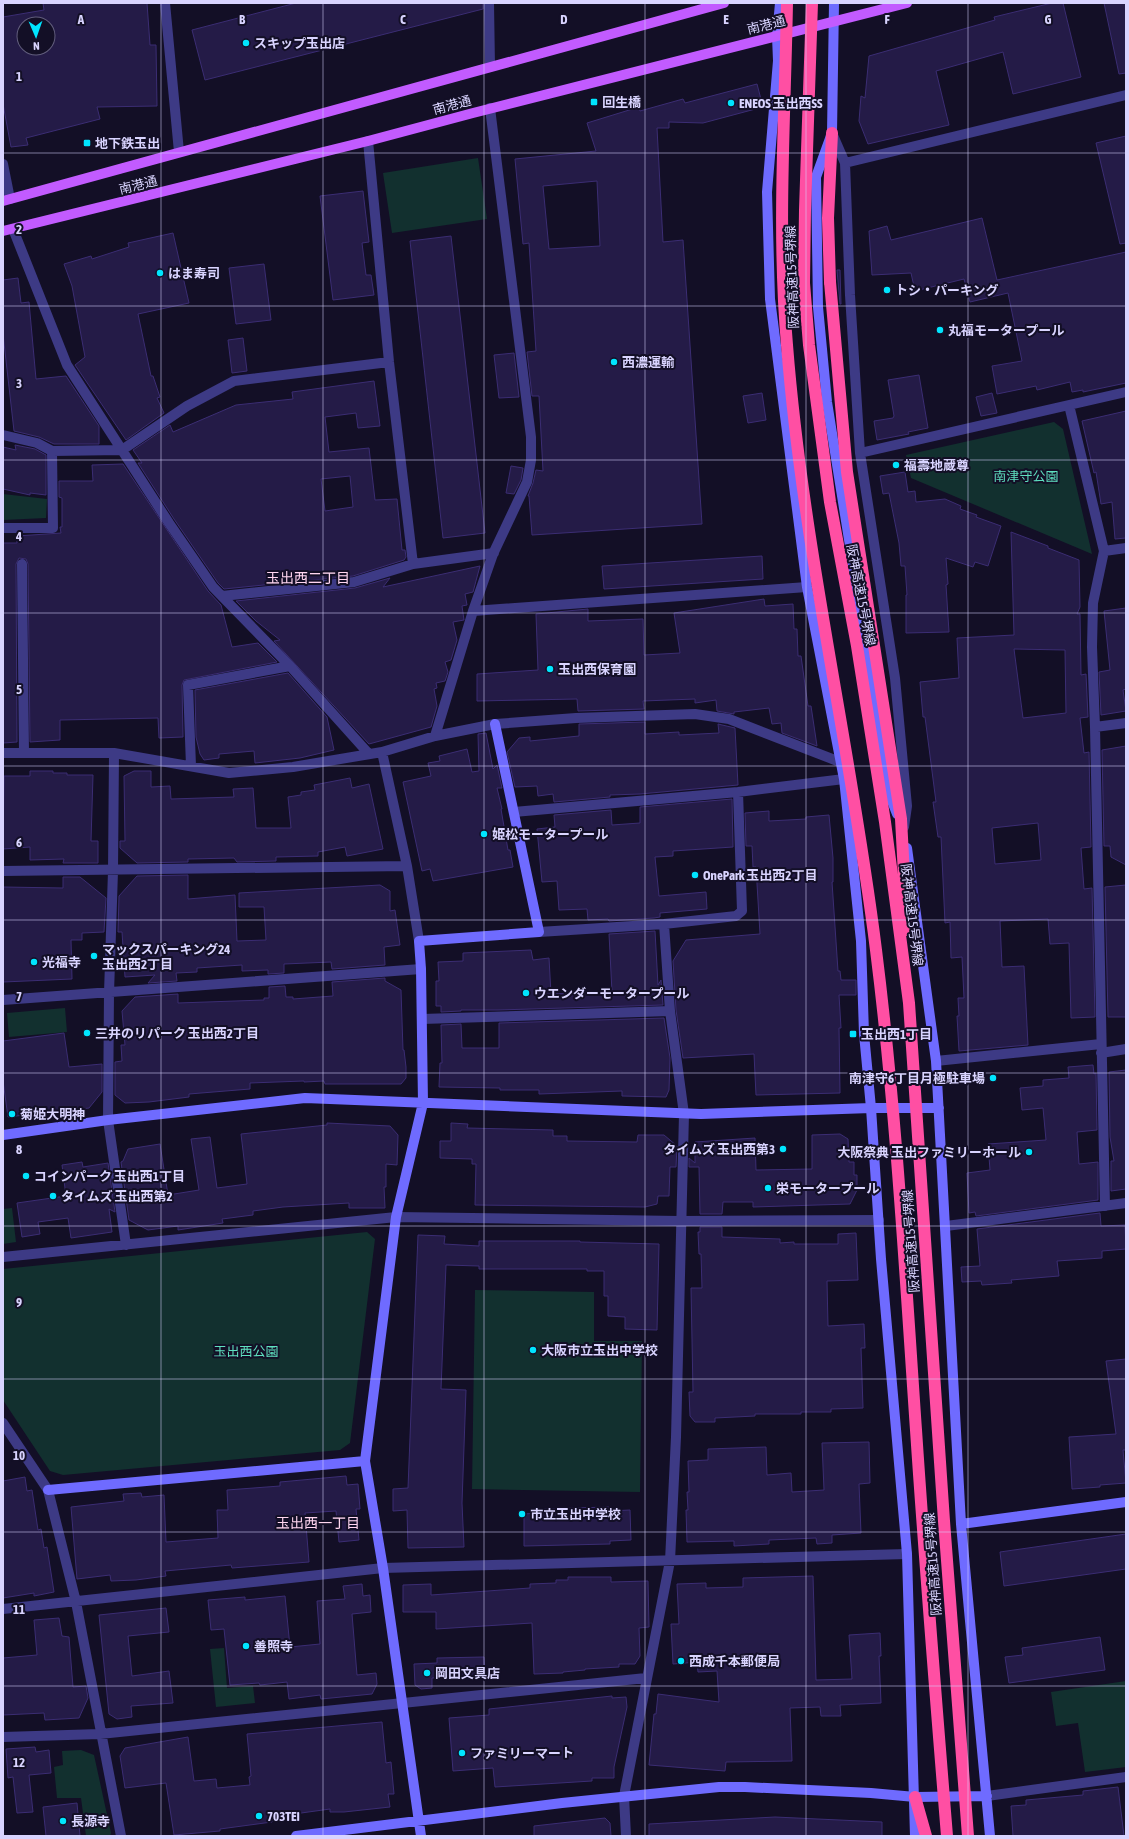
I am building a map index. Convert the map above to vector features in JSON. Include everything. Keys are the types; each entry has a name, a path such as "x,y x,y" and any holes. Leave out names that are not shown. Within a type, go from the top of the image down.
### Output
{"highway":[{"name":"阪神高速15号堺線","path":"787,3 781,198 786,344 804,500 854,800 877,952 894,1135 925,1567 947,1836"},
{"name":"阪神高速15号堺線","path":"812,3 804,283 809,345 830,502 857,646 885,822 909,1003 944,1521 968,1836"},
{"path":"832,134 828,218 830,282 847,472 901,818 906,890 909,1003"},
{"path":"915,1797 926,1836"}],"main road":[{"name":"南港通","path":"6,200 724,3"},
{"name":"南港通","path":"8,230 368,142 490,108 907,3"}],"street":[{"path":"165,3 178,152"},
{"path":"489,3 490,67"},
{"path":"780,3 777,36 778,61 767,192 770,300 807,587 844,780 861,941 864,1034 871,1108 881,1258 907,1554 915,1836"},
{"path":"834,3 832,134 816,177 818,307 827,402 890,796 904,829 936,1061 961,1524 990,1836"},
{"path":"845,163 1126,95"},
{"path":"435,736 473,611 494,553 527,482 532,460 531,437 490,108"},
{"path":"832,134 845,163 850,303 860,453 895,678 908,806 904,829"},
{"path":"368,142 389,362 413,564"},
{"path":"3,164 6,200"},
{"path":"8,230 67,365 169,523 213,586 290,666 369,754"},
{"path":"3,435 37,443 52,451 122,450 187,406 234,381 389,362"},
{"path":"860,453 1126,392"},
{"path":"1069,405 1104,551 1093,603 1092,647 1105,1206"},
{"path":"3,528 53,528 52,451"},
{"path":"1104,551 1126,548"},
{"path":"222,596 354,582 413,564 494,553"},
{"path":"22,564 24,753"},
{"path":"473,611 807,587"},
{"path":"191,766 188,685 290,666"},
{"path":"3,753 114,753 229,773 293,767 382,752 435,736 495,724 576,718 695,714 728,719 840,762"},
{"path":"1095,727 1126,723"},
{"path":"495,724 539,932"},
{"path":"382,752 407,866 419,941 421,969 423,1103 396,1218 365,1461 383,1568 421,1836"},
{"path":"114,753 108,1120 126,1245"},
{"path":"514,812 738,792 844,780"},
{"path":"419,941 664,924 736,916 742,911 738,792"},
{"path":"3,871 113,871 407,866"},
{"path":"626,1836 624,1796 670,1561 676,1437 680,1221 684,1114 670,1011 664,924"},
{"path":"3,1000 421,969"},
{"path":"422,1019 670,1011"},
{"path":"936,1061 1101,1048 1126,1049"},
{"path":"3,1135 108,1120 305,1098 684,1114 871,1108 939,1108"},
{"path":"946,1226 1126,1203"},
{"path":"3,1257 396,1218 680,1221 879,1220"},
{"path":"3,1423 48,1490 76,1602 100,1734 121,1836"},
{"path":"48,1490 365,1461"},
{"path":"961,1524 1126,1502"},
{"path":"3,1609 383,1568 907,1554"},
{"path":"3,1737 100,1734 646,1678"},
{"path":"296,1836 624,1796 701,1789 745,1787 871,1792 915,1797 987,1796 1126,1778"}],"green space":[{"path":"478,158 487,219 392,233 383,173"},
{"name":"南津守公園","path":"1054,422 1063,429 1092,554 911,478 906,455"},
{"path":"3,494 47,499 46,518 3,520"},
{"path":"65,1008 67,1032 9,1037 7,1013"},
{"path":"12,1208 16,1242 3,1244 3,1209"},
{"name":"玉出西公園","path":"367,1232 375,1239 350,1443 340,1450 63,1475 50,1471 3,1400 3,1269"},
{"path":"475,1290 594,1292 594,1341 642,1341 640,1492 472,1489"},
{"path":"224,1648 227,1688 253,1686 255,1703 216,1707 210,1649"},
{"path":"1126,1681 1126,1767 1085,1772 1078,1723 1056,1726 1051,1692"},
{"path":"81,1750 94,1755 111,1833 110,1836 86,1836 81,1798 57,1798 54,1767 63,1765 62,1751"}],"building":[{"path":"43,3 147,3 150,45 156,45 157,106 97,107 100,119 26,138 28,145 11,147 3,104 3,17 44,10"},
{"path":"296,3 483,3 483,9 205,80 192,30"},
{"path":"1052,3 1063,3 1081,77 1013,94 1003,52 936,71 949,125 868,144 859,121 861,96 865,98 869,56 995,20 994,17"},
{"path":"1104,3 1126,3 1126,73 1119,74"},
{"name":"西濃運輸","path":"757,84 763,107 703,123 669,122 669,128 657,128 663,242 683,240 702,524 532,535 528,496 536,470 543,471 539,396 532,396 527,352 536,351 529,243 523,244 515,159 596,151 587,123 639,107 640,111 683,99 685,103","holes":["597,181 600,246 549,249 543,186"]},
{"path":"1126,136 1126,243 1120,244 1096,143"},
{"path":"363,191 369,242 362,243 366,275 371,275 374,295 333,300 320,196"},
{"path":"982,218 997,280 1126,252 1126,383 1083,392 1083,390 1072,392 1070,382 1037,390 1036,386 997,394 992,366 1022,361 1008,293 970,302 964,279 915,291 911,273 872,275 869,231 887,226 891,240"},
{"path":"173,233 189,303 138,314 151,376 153,376 160,397 157,398 164,413 126,440 75,365 85,357 72,286 64,264 91,256 92,259 129,247 128,243"},
{"path":"451,236 485,533 443,538 410,241"},
{"path":"264,264 271,320 236,324 229,268"},
{"path":"837,270 840,270 841,304 840,304"},
{"path":"18,278 21,303 29,302 36,379 66,376 99,426 99,444 54,444 39,437 14,431 3,334 3,280"},
{"path":"243,338 247,371 232,373 228,340"},
{"path":"514,353 519,397 499,398 494,355"},
{"path":"919,375 928,428 908,432 909,434 877,440 874,421 893,418 894,416 888,380"},
{"path":"374,381 380,426 358,428 356,413 325,417 329,452 369,448 375,500 397,499 402,550 405,550 406,557 404,560 353,576 224,589 218,583 174,519 138,463 142,463 133,450 170,425 173,432 236,405 293,399 292,392","holes":["350,476 353,507 325,511 321,479"]},
{"path":"762,393 766,420 748,423 743,396"},
{"path":"992,393 997,413 981,416 976,397"},
{"path":"1126,411 1126,538 1115,539 1112,502 1101,504 1096,472 1094,473 1082,421"},
{"path":"15,445 35,449 46,455 46,495 30,493 30,495 3,489 3,447 16,450"},
{"path":"123,464 208,591 221,605 232,647 258,643 277,662 184,680 182,685 183,737 159,738 158,718 60,720 60,740 30,742 28,564 26,559 19,558 16,564 17,742 3,743 3,543 17,543 17,536 61,533 62,498 59,497 59,481 93,481 92,465"},
{"path":"511,466 523,468 521,480 514,494 506,493"},
{"path":"905,472 908,492 915,491 916,502 945,499 961,506 960,509 977,515 976,517 1001,526 988,566 975,562 973,567 946,558 949,632 906,633 907,595 905,566 901,566 899,543 889,493 883,494 880,476"},
{"path":"1011,532 1079,560 1080,607 1077,614 1080,614 1081,675 1086,674 1088,717 1080,718 1084,753 1089,752 1091,847 1081,848 1084,889 1092,888 1095,1017 1071,1018 1069,943 1050,944 1048,919 1000,921 1002,967 1024,966 1028,1045 959,1051 957,1016 959,1016 958,998 964,998 962,957 951,958 950,922 945,923 941,837 938,837 933,802 936,802 925,717 923,717 920,682 959,678 957,638 1014,635","holes":["1014,649 1065,650 1066,713 1023,718","1038,823 1041,860 995,864 992,828"]},
{"path":"762,556 763,579 604,589 602,566"},
{"path":"480,566 473,592 465,594 467,605 462,606 464,620 453,622 457,640 451,660 445,662 448,672 445,681 436,683 437,688 434,689 437,706 431,727 369,744 274,641 280,640 256,621 236,601 355,588 390,578 383,587"},
{"path":"764,599 765,606 793,604 794,629 797,629 798,656 801,656 808,706 811,706 817,746 782,733 781,723 772,724 769,708 734,712 734,714 717,711 716,700 695,703 695,699 643,701 644,709 578,711 577,699 477,701 477,674 538,670 536,614 588,609 588,621 643,619 644,655 680,653 674,613"},
{"path":"1126,608 1126,689 1123,690 1126,711 1101,715 1099,672 1110,670 1104,611"},
{"path":"288,673 327,717 334,750 300,758 255,763 254,751 219,754 219,758 204,760 200,754 196,737 195,690"},
{"path":"645,722 645,734 679,732 679,735 719,733 718,724 735,728 738,785 640,794 610,795 610,797 554,802 553,794 538,796 537,786 515,787 507,752 519,738 530,737 530,741 579,736 579,724"},
{"path":"486,733 493,769 497,765 502,788 497,788 502,809 508,850 510,850 513,867 433,881 430,869 422,871 403,782 431,776 428,763 440,761 439,756 467,749 472,772 479,771 478,734"},
{"path":"1126,746 1126,865 1111,857 1110,846 1104,846 1102,750"},
{"path":"30,771 53,771 53,773 67,773 67,775 93,775 91,841 98,841 98,863 63,863 64,859 30,860 30,847 3,849 4,776 30,776"},
{"path":"134,771 151,771 151,787 170,786 171,799 234,797 233,789 253,788 256,828 291,828 288,797 301,795 301,792 315,790 314,785 350,778 352,788 369,784 383,849 347,856 345,847 318,852 318,856 276,857 276,861 237,862 234,858 188,859 188,862 137,863 120,848 120,841 125,841 124,776"},
{"path":"732,799 733,847 673,851 673,856 655,857 659,896 706,892 707,909 660,913 660,917 654,918 609,921 608,919 588,920 587,909 559,910 557,881 542,882 537,829 555,827 554,815 611,810 612,825 640,823 640,807"},
{"path":"769,811 769,821 806,819 806,817 829,815 833,858 832,882 838,971 840,971 841,980 856,980 856,995 839,995 841,1028 839,1028 840,1093 756,1095 754,1054 683,1058 676,1010 673,961 686,940 760,934 756,867 753,867 752,846 746,846 745,813"},
{"path":"188,875 188,899 235,895 237,941 266,940 264,907 239,907 239,893 380,885 390,891 390,911 395,910 400,945 384,947 385,965 332,969 331,962 284,964 284,973 268,974 268,970 242,971 242,965 197,968 197,972 176,973 177,981 148,983 155,975 125,977 122,932 118,932 119,896 137,876"},
{"path":"63,877 80,877 106,898 104,932 82,933 82,940 71,940 72,979 3,982 3,887 63,888"},
{"path":"1126,885 1126,1017 1108,1017 1105,887"},
{"path":"655,931 658,985 661,980 663,1005 461,1010 441,1012 441,1006 436,1006 436,981 439,981 438,962 463,961 463,953 531,950 533,960 549,958 551,994 612,992 609,934"},
{"path":"385,978 385,981 401,990 403,1050 406,1078 401,1084 325,1084 324,1081 250,1083 250,1089 189,1094 189,1097 149,1102 125,1103 115,1095 115,1062 122,1061 121,1045 125,1045 122,1011 135,997 178,994 178,1003 264,1000 264,998 269,998 269,987 285,986 286,997 293,997 293,999 333,996 332,982"},
{"path":"664,1018 670,1058 669,1090 666,1097 622,1096 622,1091 539,1094 539,1090 439,1087 440,1063 442,1063 441,1025 461,1024 462,1048 499,1048 499,1023"},
{"path":"64,1033 69,1067 102,1064 102,1092 89,1108 8,1117 3,1081 3,1041"},
{"path":"1093,1065 1094,1074 1096,1073 1097,1130 1077,1132 1079,1164 1098,1162 1098,1200 976,1216 975,1212 969,1213 967,1173 990,1170 988,1144 1046,1140 1043,1108 1022,1110 1020,1088 1043,1086 1043,1080 1069,1078 1068,1067"},
{"path":"1126,1070 1126,1189 1111,1191 1111,1161 1114,1161 1110,1137 1109,1072"},
{"path":"327,1123 390,1126 398,1135 397,1165 386,1164 386,1187 384,1187 385,1208 349,1208 349,1203 283,1207 253,1211 253,1215 222,1219 223,1223 178,1230 178,1226 148,1230 129,1220 121,1162 123,1161 128,1149 160,1144 168,1195 199,1190 191,1139 210,1137 217,1188 247,1184 241,1134 327,1125"},
{"path":"451,1123 468,1124 467,1128 553,1130 553,1136 567,1136 567,1141 637,1142 638,1135 664,1135 677,1146 676,1167 670,1167 669,1196 658,1196 657,1204 645,1207 475,1205 476,1164 472,1164 472,1159 440,1158 440,1141 451,1141"},
{"path":"840,1134 848,1139 849,1162 854,1162 854,1175 857,1175 857,1190 850,1204 753,1207 753,1202 723,1202 722,1214 700,1214 699,1167 689,1167 689,1158 695,1163 695,1142 755,1138 756,1170 812,1169 812,1135"},
{"path":"82,1162 83,1167 108,1163 115,1212 109,1209 112,1232 71,1238 68,1218 38,1222 40,1234 22,1237 17,1203 66,1196 62,1165"},
{"path":"1100,1213 1101,1226 1125,1225 1126,1249 1102,1251 1102,1258 1057,1261 1059,1276 1011,1280 1012,1283 982,1285 981,1281 962,1282 961,1267 980,1266 977,1229"},
{"path":"700,1227 722,1227 722,1237 780,1239 780,1243 794,1242 794,1244 838,1244 838,1234 856,1233 858,1280 827,1281 828,1326 864,1324 865,1348 861,1348 863,1408 831,1409 831,1412 801,1412 801,1414 755,1414 755,1416 715,1418 715,1422 695,1422 690,1416 689,1392 693,1392 691,1288 702,1288 701,1254 699,1254 698,1232 700,1232"},
{"path":"418,1235 445,1236 444,1244 479,1246 479,1241 580,1241 659,1244 657,1330 625,1329 625,1317 608,1316 608,1296 604,1296 604,1271 587,1271 587,1269 479,1269 479,1266 446,1265 441,1389 466,1390 462,1503 464,1547 408,1548 407,1510 393,1511 393,1489 408,1488"},
{"path":"1126,1359 1126,1450 1123,1450 1126,1483 1072,1489 1069,1437 1116,1434 1106,1361"},
{"path":"869,1442 870,1483 859,1484 861,1533 832,1535 832,1543 817,1544 816,1538 769,1540 769,1544 734,1546 734,1541 687,1542 686,1510 688,1510 687,1492 689,1492 688,1461 708,1460 708,1449 766,1447 767,1475 791,1473 792,1492 824,1490 822,1443"},
{"path":"346,1476 347,1485 358,1484 360,1509 356,1509 359,1540 339,1542 336,1511 305,1513 309,1562 232,1568 231,1565 165,1571 166,1576 136,1580 111,1581 110,1575 77,1579 71,1507 124,1501 123,1494 141,1493 142,1497 164,1495 166,1542 218,1538 217,1510 228,1510 227,1490 280,1486 280,1482"},
{"path":"25,1477 27,1491 32,1490 38,1530 41,1529 44,1548 47,1547 54,1592 34,1596 34,1593 3,1598 3,1481"},
{"path":"609,1507 609,1511 630,1510 631,1540 610,1541 610,1544 524,1546 524,1514 538,1513 538,1509"},
{"path":"1126,1534 1126,1569 1004,1586 1000,1552"},
{"path":"813,1576 816,1680 852,1679 849,1635 880,1633 881,1656 879,1656 881,1703 840,1705 841,1716 821,1716 820,1707 790,1708 792,1761 726,1762 725,1771 649,1765 654,1714 656,1714 658,1694 719,1702 717,1671 698,1672 697,1662 673,1664 671,1624 679,1624 677,1584 706,1583 706,1588 743,1587 743,1578"},
{"path":"568,1577 611,1577 611,1582 648,1581 649,1627 639,1628 640,1656 635,1664 619,1664 619,1667 585,1669 563,1673 534,1674 532,1623 436,1629 436,1612 403,1612 403,1585 431,1584 431,1595 530,1588 530,1584 556,1583 556,1580 568,1580"},
{"path":"362,1584 363,1596 370,1595 371,1612 352,1614 357,1675 376,1673 377,1684 372,1694 321,1699 320,1695 289,1699 287,1682 260,1685 259,1683 230,1685 224,1629 211,1630 208,1600 245,1597 245,1600 285,1596 290,1647 320,1644 317,1601 345,1599 343,1586"},
{"path":"166,1608 169,1632 128,1636 132,1676 169,1671 173,1703 131,1706 132,1717 117,1719 109,1714 99,1615"},
{"path":"59,1618 62,1636 69,1637 73,1687 86,1686 88,1698 79,1718 45,1720 44,1713 3,1715 3,1658 37,1655 34,1620"},
{"path":"1100,1637 1105,1670 1009,1683 1005,1657 1023,1655 1022,1648"},
{"path":"484,1657 485,1676 432,1678 432,1688 421,1689 415,1685 414,1664 437,1663 437,1658"},
{"path":"612,1696 612,1698 626,1697 627,1707 614,1767 614,1778 592,1778 592,1781 495,1787 493,1768 453,1771 449,1718 489,1715 489,1709"},
{"path":"382,1722 386,1763 391,1762 394,1794 388,1794 390,1807 344,1812 330,1812 330,1809 294,1814 294,1816 272,1818 272,1822 220,1829 220,1831 174,1835 166,1783 125,1788 120,1756 125,1748 188,1737 194,1781 216,1779 217,1788 250,1785 249,1777 251,1776 247,1734"},
{"path":"35,1747 36,1752 49,1750 51,1773 29,1775 33,1812 17,1813 13,1777 8,1778 6,1749"},
{"path":"1118,1787 1124,1836 1013,1836 1011,1806 1026,1805 1026,1800 1083,1795 1083,1791"},
{"path":"77,1803 80,1836 46,1836 43,1807"},
{"path":"775,1817 882,1822 882,1836 649,1836 649,1824"},
{"path":"605,1818 610,1823 611,1836 534,1836 534,1826"}],"place":[{"name":"スキップ玉出店","path":"246,43"},
{"name":"回生橋","path":"594,102"},
{"name":"ENEOS 玉出西SS","path":"731,103"},
{"name":"地下鉄玉出","path":"87,143"},
{"name":"はま寿司","path":"160,273"},
{"name":"トシ・パーキング","path":"887,290"},
{"name":"丸福モータープール","path":"940,330"},
{"name":"西濃運輸","path":"614,362"},
{"name":"福壽地蔵尊","path":"896,465"},
{"name":"玉出西保育園","path":"550,669"},
{"name":"姫松モータープール","path":"484,834"},
{"name":"OnePark 玉出西2丁目","path":"695,875"},
{"name":"マックスパーキング24 玉出西2丁目","path":"94,956"},
{"name":"光福寺","path":"34,962"},
{"name":"ウエンダーモータープール","path":"526,993"},
{"name":"三井のリパーク 玉出西2丁目","path":"87,1033"},
{"name":"玉出西1丁目","path":"853,1034"},
{"name":"南津守6丁目月極駐車場","path":"993,1078"},
{"name":"菊姫大明神","path":"12,1114"},
{"name":"タイムズ 玉出西第3","path":"783,1149"},
{"name":"大阪祭典 玉出ファミリーホール","path":"1029,1152"},
{"name":"コインパーク 玉出西1丁目","path":"26,1176"},
{"name":"栄モータープール","path":"768,1188"},
{"name":"タイムズ 玉出西第2","path":"53,1196"},
{"name":"大阪市立玉出中学校","path":"533,1350"},
{"name":"市立玉出中学校","path":"522,1514"},
{"name":"善照寺","path":"246,1646"},
{"name":"西成千本郵便局","path":"681,1661"},
{"name":"岡田文具店","path":"427,1673"},
{"name":"ファミリーマート","path":"462,1753"},
{"name":"703TEI","path":"259,1816"},
{"name":"長源寺","path":"63,1821"}],"district":[{"name":"玉出西二丁目","path":"308,578"},
{"name":"玉出西一丁目","path":"318,1523"}]}
